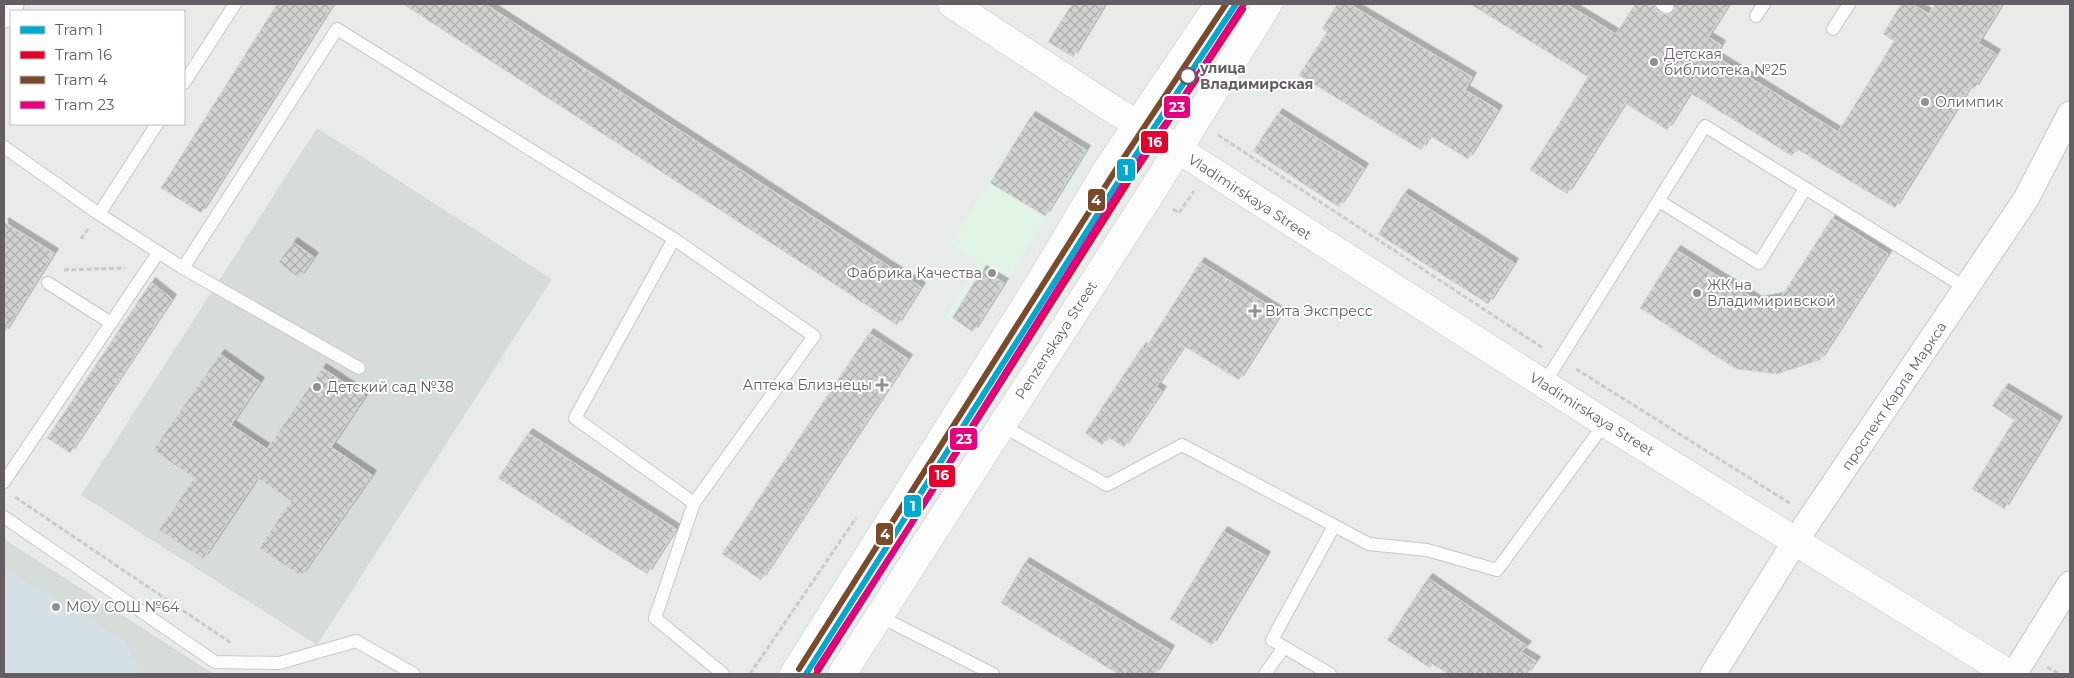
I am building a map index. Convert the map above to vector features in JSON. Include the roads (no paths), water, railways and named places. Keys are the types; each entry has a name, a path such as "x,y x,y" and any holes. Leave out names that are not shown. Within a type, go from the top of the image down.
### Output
{"main road":[{"path":"952,4 1117,112 1139,124"},
{"path":"794,674 1042,280 1108,168 1219,4"},
{"name":"Penzenskaya Street","path":"842,674 1177,150 1268,4"},
{"name":"Vladimirskaya Street","path":"1139,124 1605,423 2009,674"}],"street":[{"path":"4,15 11,4"},
{"name":"проспект Карла Маркса","path":"1713,674 1796,540 2026,199 2070,114"},
{"path":"2020,664 2070,584"}],"lane":[{"path":"185,80 235,4"},
{"path":"1756,16 1764,4"},
{"path":"1833,29 1849,4"},
{"path":"183,268 337,29 674,239 814,336 694,504 655,618 723,674"},
{"path":"99,214 156,125"},
{"path":"1544,384 1705,126 1966,288"},
{"path":"4,147 158,253 359,368"},
{"path":"1658,201 1758,263 1805,189"},
{"path":"674,239 575,418 694,504"},
{"path":"4,482 158,253"},
{"path":"48,283 111,323"},
{"path":"1001,425 1107,485 1182,444 1369,544 1427,550 1497,570 1605,423"},
{"path":"4,517 215,662 279,663 356,641 414,674"},
{"path":"1330,674 1272,640 1334,526"},
{"path":"879,616 993,674"},
{"path":"1266,674 1284,647"}],"tram line":[{"name":"4","path":"799,669 1115,171 1226,4"},
{"name":"1","path":"806,674 1122,176 1236,4"},
{"name":"23","path":"817,669 904,535 1127,178 1175,110 1244,4"},
{"name":"16","path":"816,674 1129,181 1243,9"}],"place":[{"name":"Детская библиотека №25","path":"1654,62"},
{"name":"улица Владимирская","path":"1188,76"},
{"name":"Олимпик","path":"1925,102"},
{"name":"Фабрика Качества","path":"992,273"},
{"name":"ЖК на Владимиривской","path":"1697,293"},
{"name":"Вита Экспресс","path":"1255,311"},
{"name":"Аптека Близнецы","path":"882,385"},
{"name":"Детский сад №38","path":"317,387"},
{"name":"МОУ СОШ №64","path":"56,607"}]}
